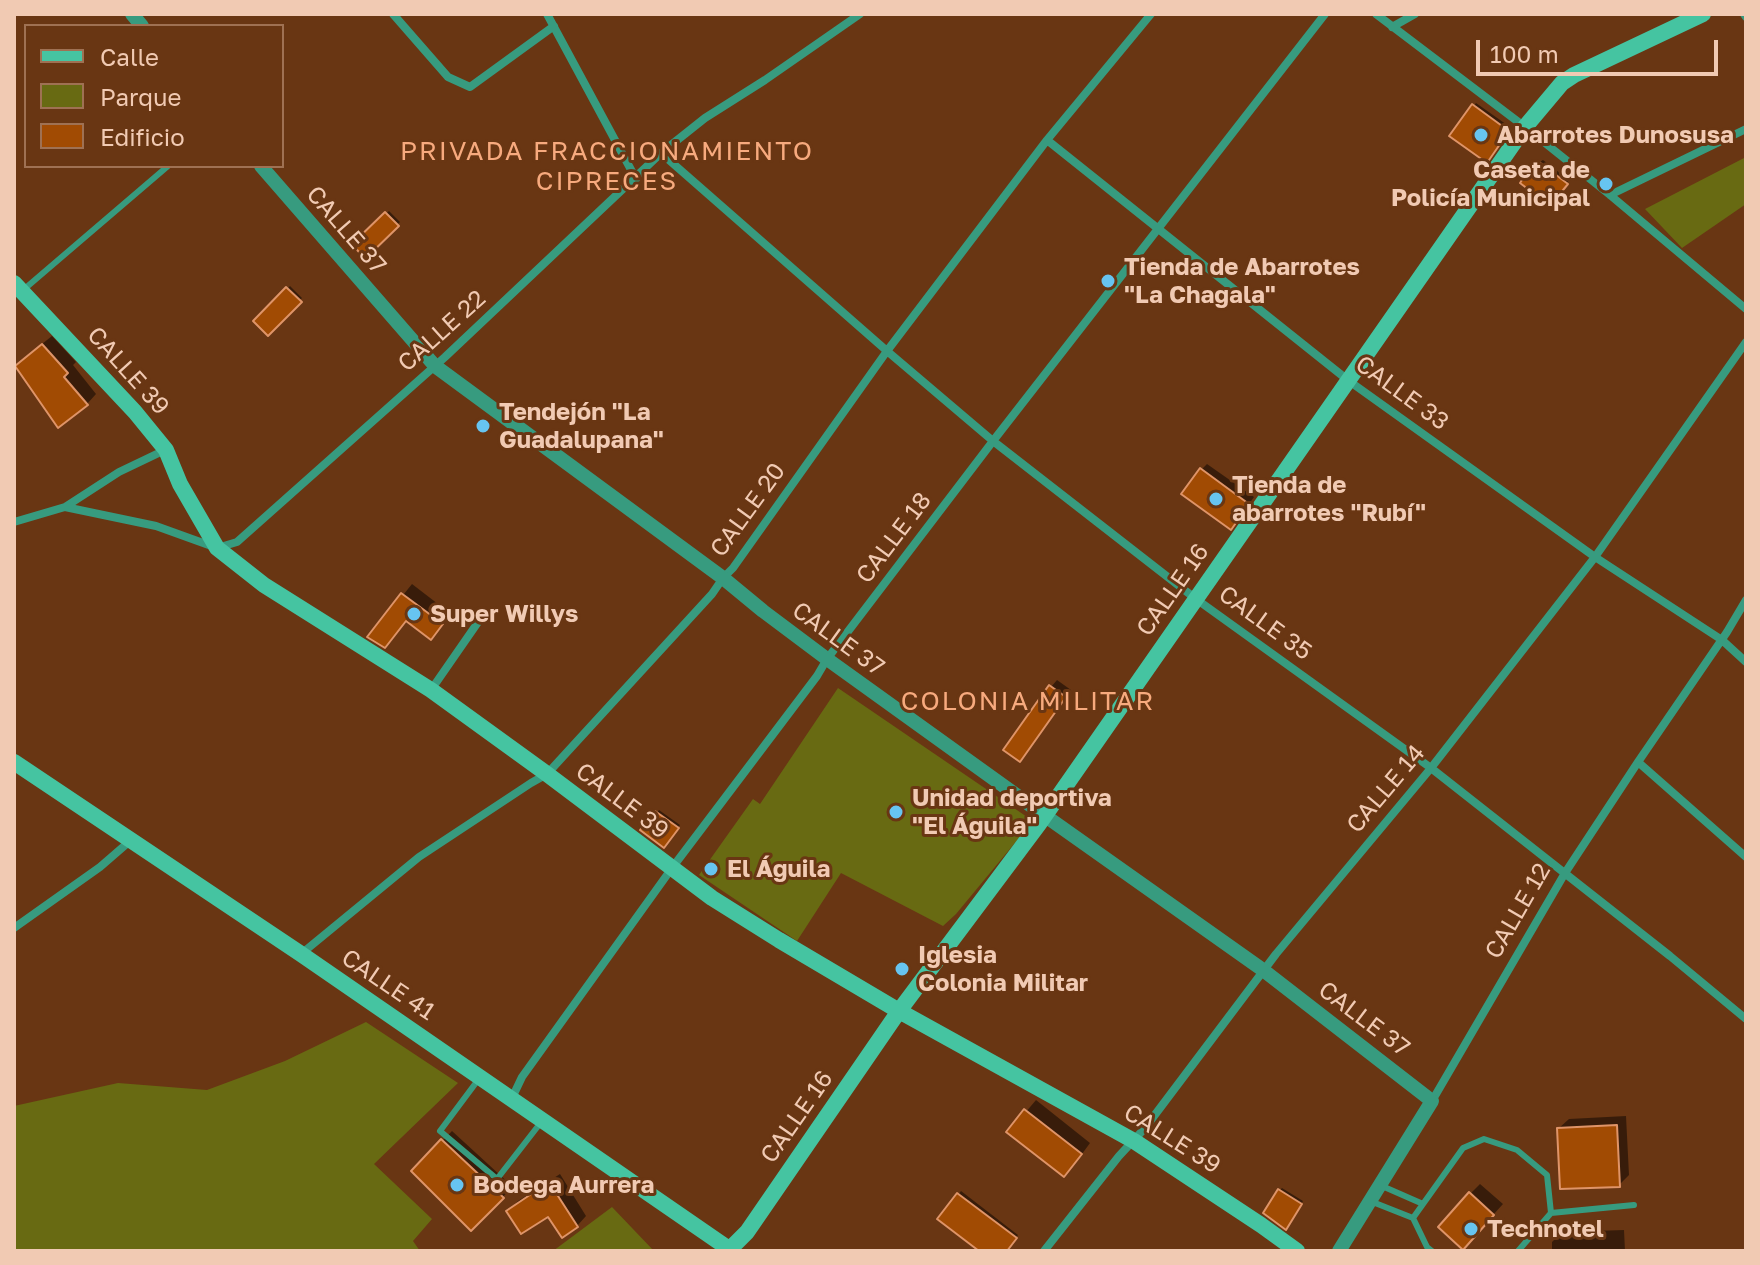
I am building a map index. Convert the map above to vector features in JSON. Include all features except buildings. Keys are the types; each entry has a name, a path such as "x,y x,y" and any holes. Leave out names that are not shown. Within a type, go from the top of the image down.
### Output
{"main road":[{"name":"CALLE 16","path":"731,1250 747,1232 899,1011 1028,839 1525,127 1562,83 1574,75 1703,14"},
{"name":"CALLE 39","path":"18,287 135,412 166,450 180,484 217,548 264,585 431,690 712,898 899,1011 1134,1141 1297,1251"},
{"name":"CALLE 41","path":"16,767 301,954 731,1250"}],"street":[{"path":"393,14 448,77 470,87 554,26"},
{"path":"547,14 636,179"},
{"name":"CALLE 22","path":"217,548 237,542 435,366 661,153 705,118 860,14"},
{"name":"CALLE 20","path":"301,954 419,857 547,774 712,594 887,351 1047,140 1151,14"},
{"name":"CALLE 18","path":"512,1098 522,1077 827,659 1325,14"},
{"path":"1376,14 1525,127 1746,309"},
{"path":"1392,27 1415,14"},
{"path":"1610,195 1746,129"},
{"name":"CALLE 33","path":"1047,140 1349,381 1595,557 1722,640 1746,662"},
{"name":"CALLE 35","path":"661,153 993,441 1196,599 1431,768 1746,1019"},
{"name":"CALLE 37","path":"263,168 435,366 723,578 827,659 1263,970 1432,1101"},
{"name":"CALLE 14","path":"1044,1251 1134,1141 1263,970 1431,768 1595,557 1746,342"},
{"path":"14,522 65,507 119,472 166,450"},
{"path":"65,507 156,526 217,548"},
{"name":"CALLE 12","path":"1339,1251 1432,1101 1565,873 1746,600"},
{"path":"431,690 483,615"},
{"path":"1638,762 1746,857"},
{"path":"14,928 100,867 130,841"}],"lane":[{"path":"18,287 166,168"},
{"path":"481,1077 440,1131 497,1179 543,1119"},
{"path":"1413,1218 1463,1148 1484,1139 1517,1150 1547,1175 1551,1213"},
{"path":"1380,1185 1423,1204"},
{"path":"1370,1201 1413,1218 1432,1251"},
{"path":"1518,1251 1551,1213 1634,1205"}],"green space":[{"path":"1746,157 1746,204 1682,248 1645,209"},
{"name":"Unidad deportiva \"El Águila\"","path":"838,688 1033,821 943,926 841,873 797,941 699,875 753,799 760,804"},
{"path":"366,1022 458,1083 374,1164 432,1219 413,1241 420,1251 14,1251 14,1106 118,1083 207,1090 285,1061"},
{"path":"612,1207 654,1251 553,1251"}],"place":[{"name":"Abarrotes Dunosusa","path":"1481,135"},
{"name":"Caseta de Policía Municipal","path":"1606,184"},
{"name":"Tienda de Abarrotes \"La Chagala\"","path":"1108,281"},
{"name":"Tendejón \"La Guadalupana\"","path":"483,426"},
{"name":"Tienda de abarrotes \"Rubí\"","path":"1216,499"},
{"name":"Super Willys","path":"414,614"},
{"name":"Unidad deportiva \"El Águila\"","path":"896,812"},
{"name":"El Águila","path":"711,869"},
{"name":"Iglesia Colonia Militar","path":"902,969"},
{"name":"Bodega Aurrera","path":"457,1185"},
{"name":"Technotel","path":"1471,1229"}],"district":[{"name":"PRIVADA FRACCIONAMIENTO CIPRECES","path":"607,167"},
{"name":"COLONIA MILITAR","path":"1028,702"}]}
